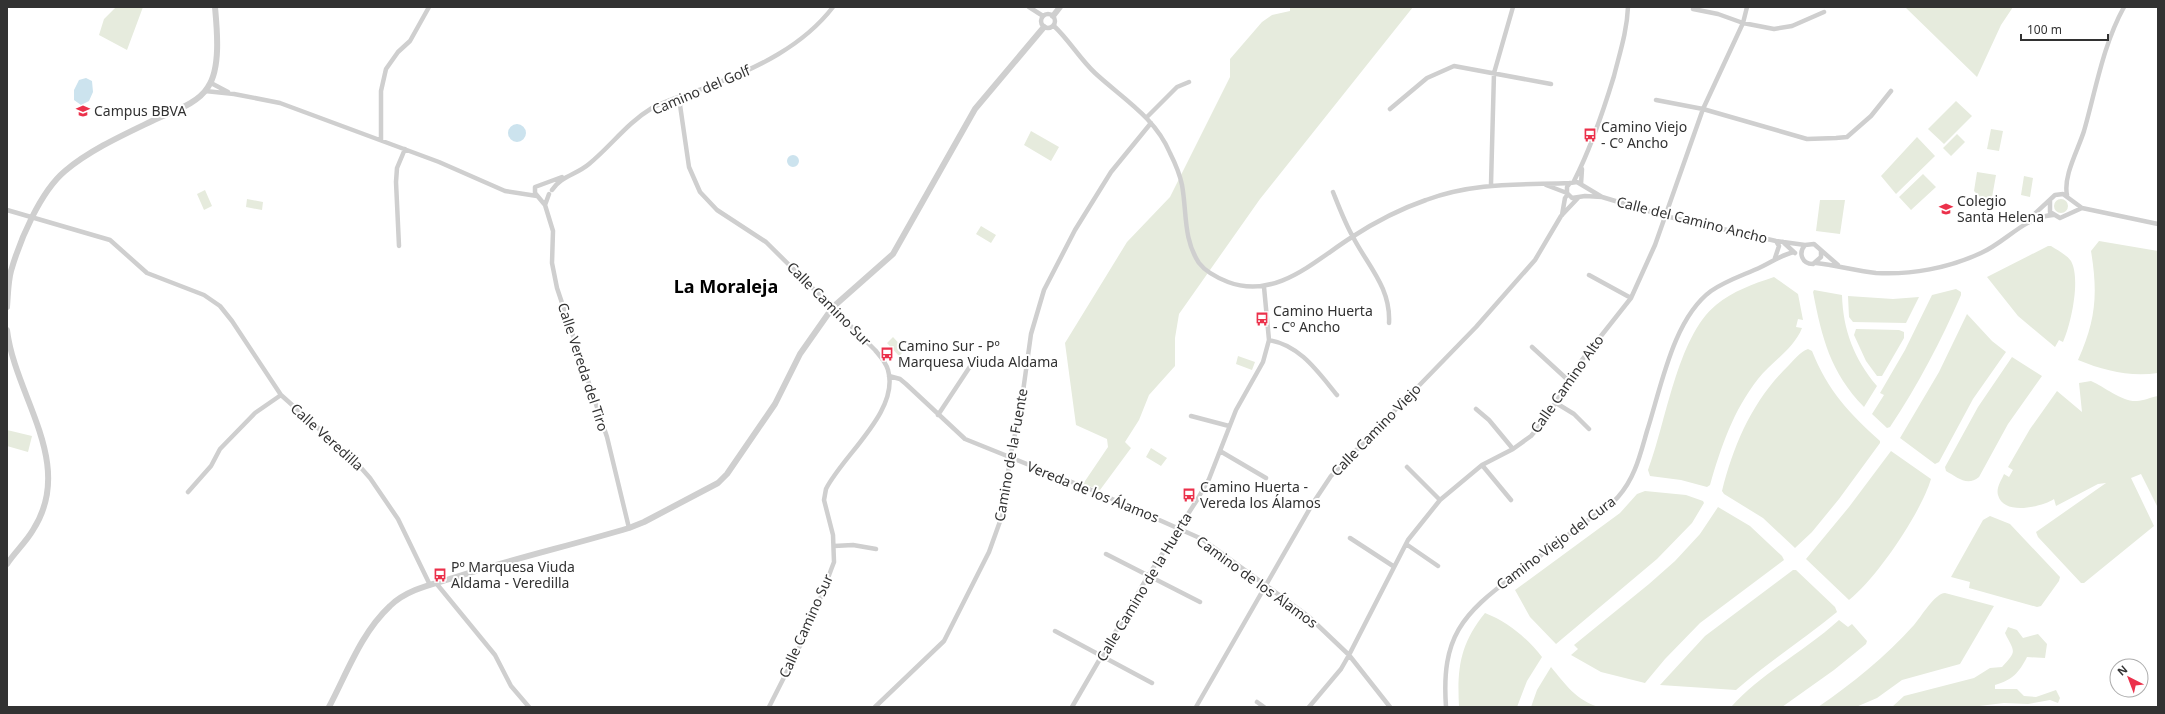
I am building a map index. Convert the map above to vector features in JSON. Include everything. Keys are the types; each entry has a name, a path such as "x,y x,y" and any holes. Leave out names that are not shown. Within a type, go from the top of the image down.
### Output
{"street":[{"path":"7,307 11,272 32,218 51,186 65,171 126,134 195,100 211,83 216,65 217,28 214,7"},
{"path":"381,140 381,91 386,69 410,41 429,7"},
{"name":"Camino del Golf","path":"538,196 551,192 557,183 588,165 636,118 654,107 721,82 773,59 802,38 833,7"},
{"path":"1030,7 1043,16"},
{"path":"1053,16 1060,7"},
{"path":"1491,184 1494,73 1513,8 1507,7"},
{"path":"1561,216 1567,194 1567,187 1582,167 1607,99 1625,36 1628,7"},
{"name":"Calle Camino Alto","path":"1309,707 1341,670 1393,566 1406,544 1440,500 1482,465 1514,449 1531,436 1556,403 1582,360 1631,298 1655,245 1703,109 1743,23 1746,7"},
{"path":"2124,7 2115,24 2104,56 2083,133 2066,180 2067,195 2072,201 2082,208 2158,224"},
{"path":"1693,9 1718,14 1743,23 1774,29 1792,26 1824,12"},
{"path":"1043,16 1048,14 1053,16"},
{"path":"1043,16 1041,21 1044,27"},
{"path":"1053,16 1055,20 1054,26 1094,73 1147,117 1170,152 1182,185 1186,227 1190,242 1200,263 1211,273 1241,287 1264,287 1283,280 1306,268 1352,237 1391,214 1427,199 1458,190 1491,184 1544,185 1572,182 1582,185"},
{"path":"1044,27 1049,28 1054,26"},
{"path":"329,707 356,653 382,614 394,602 406,594 508,560 629,528 708,489 727,474 775,404 800,354 833,307 893,254 975,109 1044,27"},
{"path":"1390,109 1427,78 1454,66 1551,84"},
{"path":"1147,117 1177,87 1189,82"},
{"path":"211,83 234,94"},
{"path":"205,91 234,94 280,103 405,149 505,191 538,196"},
{"path":"1656,100 1703,109 1807,139 1836,138 1847,136 1871,116 1891,91"},
{"name":"Calle Camino Sur","path":"679,98 689,167 700,192 717,210 766,242 833,307 882,358 886,364 889,376 889,390 883,409 830,480 823,495 834,546 834,562 811,621 769,707"},
{"name":"Camino de la Fuente","path":"875,707 944,641 992,546 1004,513 1010,458 1021,406 1031,334 1044,290 1075,230 1111,172 1151,123"},
{"path":"399,246 396,182 398,168 405,149"},
{"path":"1544,185 1567,194 1572,198 1579,197 1584,191 1582,185 1582,167"},
{"path":"522,193 568,176"},
{"path":"545,205 551,192 551,187 546,184"},
{"name":"Calle del Camino Ancho","path":"1582,185 1602,197 1665,216 1776,241 1805,245"},
{"path":"536,187 534,191 538,196"},
{"path":"1333,192 1352,237 1382,283 1390,312 1389,323"},
{"path":"2023,226 2055,195 2067,195"},
{"name":"Calle Vereda del Tiro","path":"538,196 545,205 553,231 552,263 557,288 607,437 629,528"},
{"name":"Calle del Camino Ancho","path":"1579,197 1602,197"},
{"name":"Calle Camino Viejo","path":"1196,707 1313,503 1331,476 1476,327 1535,260 1561,216 1579,197"},
{"path":"2050,201 2049,208 2052,215"},
{"path":"2071,213 2072,201"},
{"path":"1838,266 1814,244 1805,245 1801,251 1802,258 1806,263 1816,262 1876,273 1922,271 1982,253 2038,217 2052,215 2064,217 2082,208"},
{"name":"Calle Veredilla","path":"7,210 110,240 147,273 213,300 225,311 280,395 366,472 393,511 433,584 495,655 511,686 529,707"},
{"path":"1776,241 1779,246 1776,258"},
{"name":"Calle del Camino Ancho","path":"1783,242 1802,258"},
{"path":"1816,262 1821,258 1821,251"},
{"name":"Camino Viejo del Cura","path":"1446,707 1444,683 1448,656 1454,637 1465,617 1487,595 1617,498 1634,476 1673,348 1690,313 1710,292 1734,277 1761,267 1776,258 1794,252"},
{"path":"1589,275 1631,298"},
{"name":"Calle Camino de la Huerta","path":"1072,707 1148,576 1197,500 1220,451 1236,410 1263,362 1269,340 1264,287"},
{"path":"7,330 14,368 32,408 48,464 43,509 33,530 7,564"},
{"path":"1269,340 1279,341 1310,361 1337,395"},
{"path":"1532,347 1569,381"},
{"path":"938,415 971,365"},
{"name":"Vereda de los Álamos","path":"889,376 900,379 965,439 1094,491 1179,528"},
{"name":"Calle Veredilla","path":"188,492 211,466 220,449 255,414 280,395"},
{"path":"1556,403 1574,414 1589,430"},
{"path":"1476,409 1489,420 1514,449"},
{"path":"1191,416 1229,426"},
{"path":"1220,451 1266,478"},
{"path":"1482,465 1511,500"},
{"path":"1407,467 1440,500"},
{"name":"Camino de los Álamos","path":"1179,528 1202,539 1308,616 1349,655 1390,707"},
{"path":"1350,538 1393,566"},
{"path":"1406,544 1438,566"},
{"path":"834,546 853,545 876,549"},
{"path":"1106,554 1200,602"},
{"path":"1055,631 1102,655 1152,684"},
{"path":"1257,702 1264,707"}],"shaded area":[{"path":"116,7 143,7 127,50 99,35 104,19"},
{"path":"1290,7 1413,7 1260,199 1179,314 1175,338 1175,366 1149,395 1139,420 1125,442 1131,448 1100,490 1083,484 1108,447 1107,439 1076,425 1065,343 1127,242 1170,197 1230,77 1230,59 1262,22 1272,15 1290,11"},
{"path":"1905,7 2013,7 2001,25 1977,77"},
{"path":"1956,101 1972,116 1944,144 1928,129"},
{"path":"1991,129 2003,131 1999,151 1987,149"},
{"path":"1031,131 1059,147 1051,161 1024,145"},
{"path":"1957,134 1965,142 1951,156 1943,148"},
{"path":"1917,137 1935,156 1896,194 1881,176"},
{"path":"1977,172 1996,175 1991,203 1983,200 1974,191"},
{"path":"1923,174 1936,187 1911,210 1899,197"},
{"path":"2024,176 2033,178 2030,197 2021,195"},
{"path":"205,190 212,206 204,210 197,194"},
{"path":"247,199 263,202 262,210 246,207"},
{"path":"2061,199 2066,201 2068,206 2066,211 2061,213 2056,211 2054,206 2056,201"},
{"path":"1820,200 1845,200 1840,234 1816,231"},
{"path":"981,226 996,235 991,243 976,234"},
{"path":"2099,241 2158,251 2158,373 2128,374 2108,370 2078,360 2089,332 2092,319 2095,294 2091,251"},
{"path":"2048,246 2051,246 2071,261 2075,279 2074,302 2069,324 2063,342 2059,340 2055,347 2018,316 1987,277"},
{"path":"1774,277 1798,294 1803,320 1798,319 1796,327 1802,328 1794,342 1763,373 1749,391 1723,443 1710,485 1707,487 1681,480 1650,476 1648,470 1674,382 1691,338 1703,319 1716,305 1736,292"},
{"path":"1956,289 1961,292 1961,295 1937,346 1910,395 1890,427 1887,428 1872,414 1884,395 1880,393 1905,350 1932,295"},
{"path":"1814,290 1842,295 1847,332 1851,344 1862,365 1877,386 1864,407 1843,381 1829,354 1820,324 1813,292"},
{"path":"1848,296 1893,299 1919,297 1906,323 1853,322 1849,317"},
{"path":"1967,314 1992,341 2006,352 1973,399 1939,462 1935,464 1900,438 1939,372"},
{"path":"1856,329 1899,330 1904,332 1904,338 1882,376 1877,376 1866,361 1854,335"},
{"path":"893,337 905,350 899,356 887,343"},
{"path":"1808,349 1812,351 1832,390 1849,411 1880,441 1880,443 1839,499 1812,532 1795,548 1763,518 1724,494 1722,491 1732,456 1746,423 1755,408 1776,378 1797,356"},
{"path":"1238,356 1255,362 1252,370 1236,364"},
{"path":"2012,357 2042,376 2008,424 1979,477 1970,481 1962,480 1946,471 1945,467 1978,407"},
{"path":"2091,381 2120,397 2131,401 2139,401 2158,396 2158,508 2141,474 2131,478 2154,526 2084,583 2081,583 2038,537 2036,532 2106,483 2098,484 2056,506 2054,499 2032,507 2015,508 2007,506 2001,502 1998,495 1998,490 2004,474 2009,477 2013,470 2008,467 2030,429 2057,391 2082,412 2079,383"},
{"path":"7,430 32,436 28,452 7,446"},
{"path":"1151,448 1167,458 1161,466 1146,457"},
{"path":"1891,451 1931,479 1926,493 1908,527 1872,577 1849,600 1806,559 1849,507"},
{"path":"1645,491 1686,495 1703,501 1704,503 1692,523 1657,559 1556,644 1530,617 1515,590 1620,513 1637,494"},
{"path":"1718,507 1750,526 1782,556 1784,560 1700,623 1665,659 1645,683 1601,672 1571,655 1578,649 1574,645 1675,561 1700,534"},
{"path":"1990,516 2010,524 2060,577 2059,581 2041,606 2037,607 1969,588 1970,582 1951,577 1983,520"},
{"path":"1793,570 1796,570 1835,607 1837,612 1736,690 1660,685 1705,636"},
{"path":"1945,593 1994,606 1960,664 1902,680 1877,698 1856,707 1818,707 1844,689 1880,659 1914,625 1928,606 1937,597"},
{"path":"1485,613 1502,621 1516,631 1530,643 1542,657 1527,681 1517,707 1459,707 1460,668 1465,646 1470,635"},
{"path":"1839,620 1848,627 1852,624 1867,641 1866,644 1834,670 1782,707 1731,707 1743,694 1770,672 1812,642"},
{"path":"2008,627 2017,630 2023,638 2038,634 2047,644 2045,658 2027,657 2018,672 2006,681 1995,685 1995,689 2017,689 2024,696 2036,697 2056,690 2060,698 2058,703 2050,700 2028,704 2004,703 1971,707 1892,707 1904,696 1974,678 1990,668 2002,667 2013,651 2005,633"},
{"path":"1551,667 1567,686 1584,701 1599,707 1531,707 1537,690"}],"water":[{"path":"86,78 92,81 93,92 89,101 81,105 74,100 74,90 79,80"},
{"path":"513,124 521,124 526,129 524,140 521,142 513,142 508,137 508,129"},
{"path":"795,155 798,156 798,166 791,167 788,166 787,159 788,156"}],"place":[{"name":"Campus BBVA","path":"83,111"},
{"name":"Camino Viejo - Cº Ancho","path":"1590,135"},
{"name":"Colegio Santa Helena","path":"1946,209"},
{"name":"Camino Huerta - Cº Ancho","path":"1262,319"},
{"name":"Camino Sur - Pº Marquesa Viuda Aldama","path":"887,354"},
{"name":"Camino Huerta - Vereda los Álamos","path":"1189,495"},
{"name":"Pº Marquesa Viuda Aldama - Veredilla","path":"440,575"}],"district":[{"name":"La Moraleja","path":"726,287"}]}
